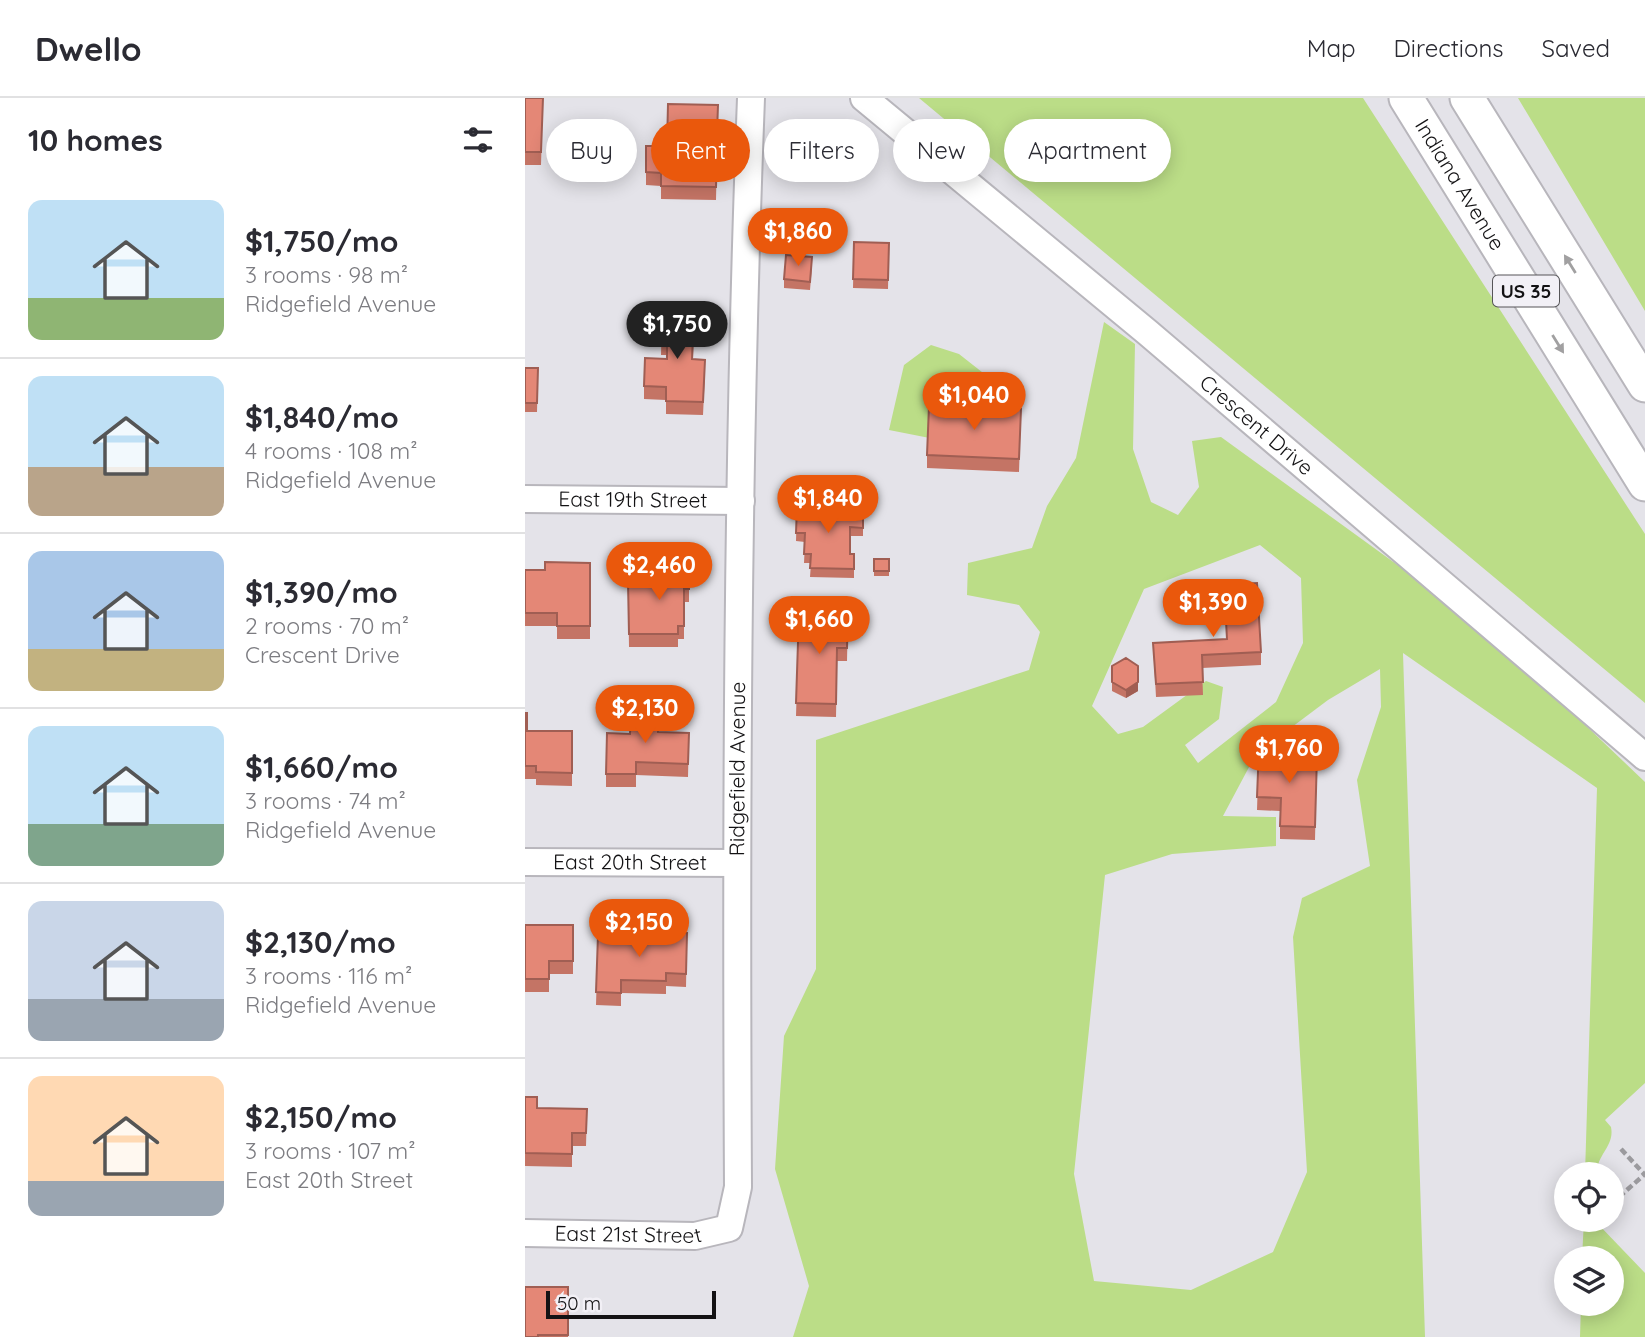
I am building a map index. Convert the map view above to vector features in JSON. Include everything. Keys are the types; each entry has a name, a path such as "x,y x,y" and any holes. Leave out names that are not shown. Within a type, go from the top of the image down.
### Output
{"main road":[{"name":"Indiana Avenue","path":"1406,98 1645,484"},
{"name":"US 35","path":"1467,98 1645,385"}],"street":[{"name":"Ridgefield Avenue","path":"729,1228 738,1187 736,863 744,269 751,98"},
{"name":"Crescent Drive","path":"864,98 1147,332 1645,757"},
{"name":"East 19th Street","path":"525,499 741,501"},
{"name":"East 20th Street","path":"525,862 736,863"},
{"name":"East 21st Street","path":"525,1233 695,1236 729,1228"}],"path":[{"path":"1621,1149 1645,1174 1624,1193"}],"green space":[{"path":"919,98 1363,98 1645,534 1645,703 1020,182 1171,182 1171,119 1004,119 1004,169 990,157 990,119 944,119"},
{"path":"1518,98 1645,98 1645,311"},
{"path":"1104,322 1135,344 1133,449 1151,502 1178,515 1199,487 1192,441 1221,437 1421,582 1579,719 1645,782 1645,1083 1605,1120 1611,1127 1612,1134 1599,1162 1585,1162 1597,788 1403,653 1425,1337 793,1337 809,1286 775,1169 784,1036 816,969 816,740 1029,670 1040,632 1019,605 967,595 968,563 1032,548 1047,506 1076,458","holes":["1260,545 1301,578 1303,643 1276,702 1198,763 1185,745 1219,719 1223,687 1206,681 1143,727 1118,734 1092,706 1144,589","1380,669 1381,707 1357,780 1370,866 1302,898 1293,937 1307,1172 1273,1252 1191,1290 1094,1281 1074,1174 1105,875 1172,854 1276,846 1276,817 1223,816 1256,754 1328,700"]},
{"path":"931,345 959,354 987,376 984,413 960,444 889,430 904,365"},
{"path":"1583,1232 1606,1232 1619,1246 1583,1246"},
{"path":"1624,1251 1645,1273 1645,1337 1580,1337 1581,1316 1624,1316"}],"building":[{"path":"525,98 543,98 541,152 525,152"},
{"path":"668,104 718,105 718,119 668,119"},
{"path":"646,146 651,146 651,172 646,172"},
{"path":"661,182 716,182 716,187 661,186"},
{"path":"854,242 889,243 888,280 853,279"},
{"path":"786,255 812,257 810,282 784,279"},
{"path":"662,312 694,313 692,359 705,360 703,402 666,401 666,387 644,386 645,358 667,359 667,342 661,342"},
{"path":"525,368 538,368 537,403 525,403"},
{"path":"929,406 1021,409 1019,459 927,455"},
{"path":"797,506 851,507 851,510 863,511 863,528 850,527 850,554 854,554 854,569 810,568 811,554 804,554 805,533 796,533"},
{"path":"874,559 889,559 889,571 874,571"},
{"path":"545,562 590,563 590,626 557,626 557,613 525,613 525,570 545,570"},
{"path":"689,563 689,589 684,589 684,626 678,626 678,634 629,634 628,582 664,582 664,564"},
{"path":"1257,583 1261,652 1202,655 1203,682 1156,684 1153,643 1227,639 1224,585"},
{"path":"799,612 848,613 847,648 837,648 836,704 796,703"},
{"path":"1126,658 1138,666 1138,682 1126,690 1112,682 1112,666"},
{"path":"631,710 659,711 658,732 689,733 688,764 636,762 636,774 606,774 607,733 630,734"},
{"path":"525,713 527,731 572,731 572,773 536,772 536,766 525,766"},
{"path":"1259,747 1279,748 1279,754 1317,755 1315,827 1280,826 1281,798 1257,797"},
{"path":"525,925 573,925 573,961 549,961 549,979 525,979"},
{"path":"659,932 687,933 686,974 666,973 666,981 621,980 621,993 596,992 598,935 659,937"},
{"path":"525,1097 537,1097 537,1108 587,1109 586,1133 572,1133 572,1154 525,1153"},
{"path":"525,1287 568,1287 568,1335 525,1337"}]}
